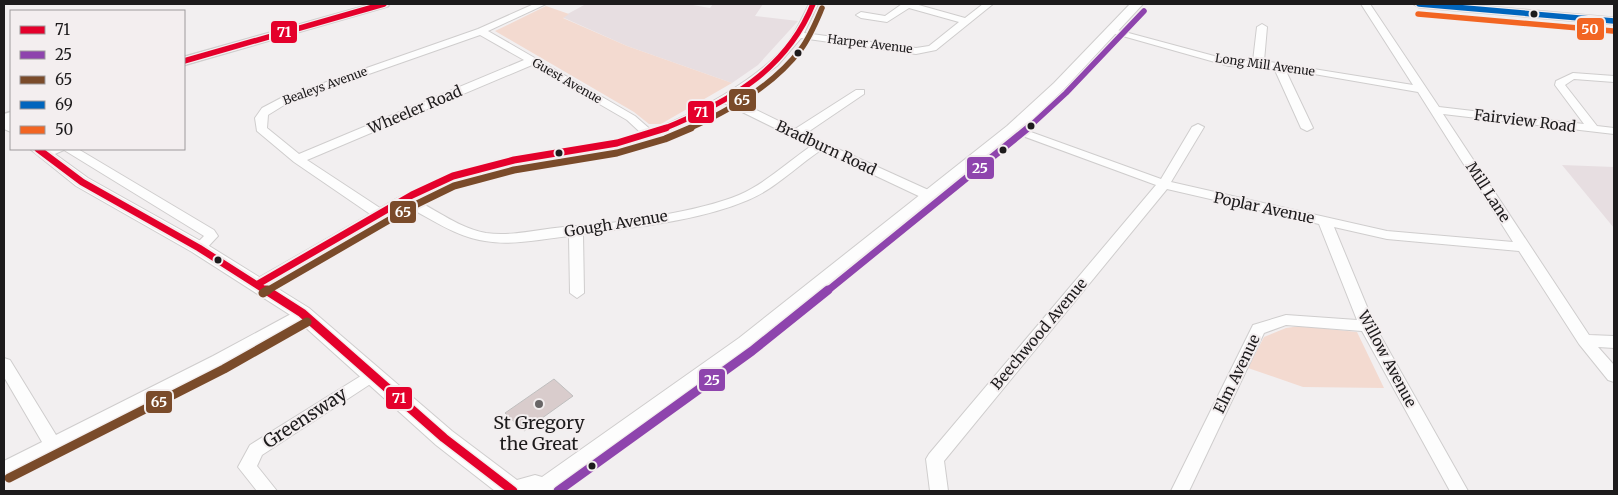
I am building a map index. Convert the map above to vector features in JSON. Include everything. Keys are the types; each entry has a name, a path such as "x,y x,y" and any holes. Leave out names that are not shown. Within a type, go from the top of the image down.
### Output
{"main road":[{"path":"47,151 89,186 199,248 302,313 444,438 514,491 528,485 546,490 746,343 1013,129 1058,86 1137,4"}],"street":[{"path":"185,62 384,4"},
{"name":"Bealeys Avenue","path":"379,214 298,159 261,129 260,118 268,108 327,84 481,31 541,4"},
{"path":"258,284 403,199 442,180 493,163 598,148 650,135 723,98 782,59 809,17 812,4"},
{"path":"861,15 887,19 907,4 966,21"},
{"name":"Harper Avenue","path":"797,35 916,51 932,48 988,4"},
{"name":"Mill Lane","path":"1366,4 1584,340 1614,376"},
{"path":"1419,4 1614,21"},
{"path":"1258,65 1262,27"},
{"name":"Guest Avenue","path":"481,31 631,118 650,135"},
{"name":"Long Mill Avenue","path":"1110,31 1229,62 1278,66 1423,90"},
{"name":"Wheeler Road","path":"298,159 532,60"},
{"path":"1278,66 1307,128"},
{"path":"1594,129 1560,84 1561,81 1573,76 1614,79"},
{"path":"796,134 861,91"},
{"name":"Bradburn Road","path":"723,98 930,196"},
{"name":"Fairview Road","path":"1435,110 1614,131"},
{"name":"Beechwood Avenue","path":"939,491 935,460 1164,184 1198,127"},
{"name":"Poplar Avenue","path":"1013,129 1164,184 1325,222 1387,235 1524,247"},
{"name":"Gough Avenue","path":"403,199 487,238 503,239 576,230 716,208 745,198 820,145"},
{"path":"72,150 209,233 211,236 199,248"},
{"name":"Willow Avenue","path":"1325,222 1367,326 1459,491"},
{"path":"576,230 577,292"},
{"path":"4,470 219,360 302,313"},
{"name":"Elm Avenue","path":"1180,491 1258,329 1286,320 1367,326"},
{"path":"1584,340 1614,342"},
{"path":"4,364 52,444"},
{"name":"Greensway","path":"268,491 247,467 256,450 372,375"}],"shaded area":[{"path":"586,4 687,4 710,8 713,4 763,4 755,16 798,21 758,65 732,83 627,46 562,17"},
{"path":"546,6 569,14 563,18 627,46 732,83 661,124 649,124 634,112 495,31"},
{"path":"1562,165 1614,167 1614,228"},
{"path":"1300,326 1357,332 1384,388 1303,387 1248,368 1264,337 1286,328"}],"building":[{"name":"St Gregory the Great","path":"554,379 573,396 524,431 505,413"}],"transit line":[{"name":"71","path":"185,61 384,4"},
{"name":"71","path":"258,284 412,195 453,176 493,165 617,143 663,129 711,108 755,80 774,64 797,37 813,4"},
{"name":"69","path":"1419,4 1614,21"},
{"name":"65","path":"263,293 415,205 454,186 494,174 597,157 641,147 690,129 714,117 760,88 797,54 811,32 822,8"},
{"name":"25","path":"558,491 752,351 1019,137 1066,93 1144,11"},
{"name":"50","path":"1418,14 1613,31"},
{"name":"71","path":"39,150 82,182 199,248 302,313 444,438 513,491"},
{"name":"65","path":"9,478 224,369 307,322"}],"place":[{"name":"St Gregory the Great","path":"539,404"}]}
